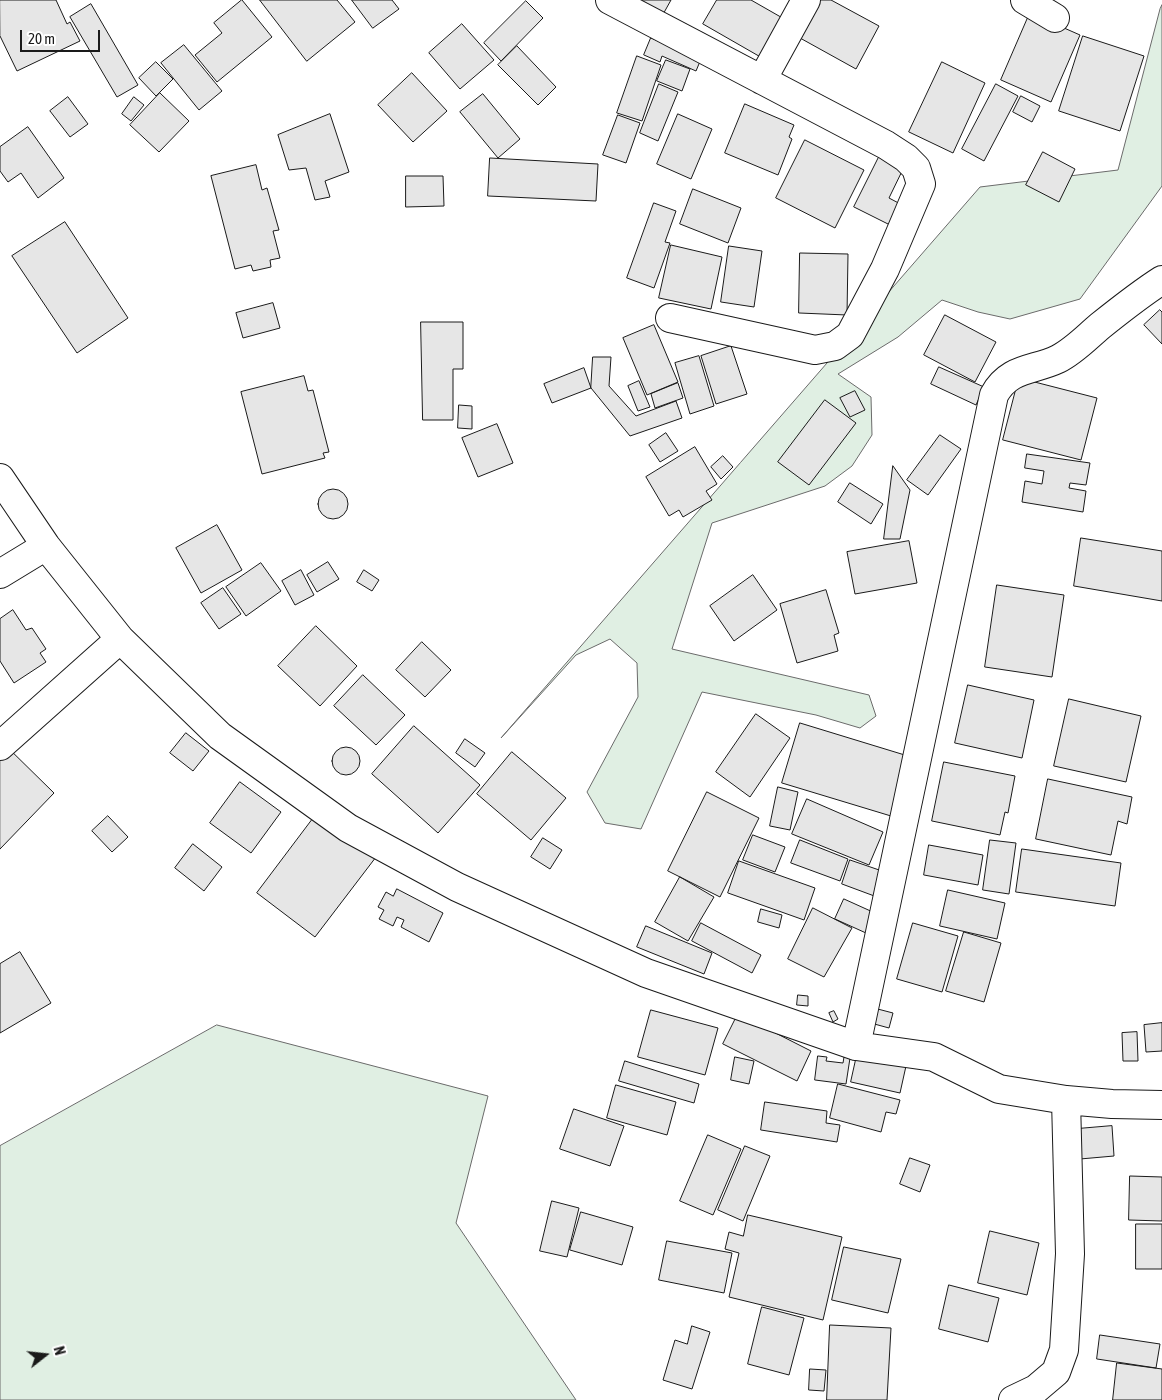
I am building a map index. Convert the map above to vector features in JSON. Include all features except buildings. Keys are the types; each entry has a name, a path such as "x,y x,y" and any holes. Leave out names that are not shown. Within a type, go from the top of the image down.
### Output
{"street":[{"path":"610,0 886,145 906,158 916,168 921,184 885,269 859,319 850,335 835,346 815,350 670,318"},
{"path":"762,80 806,0"},
{"path":"1026,0 1056,18"},
{"path":"856,1046 994,394 998,386 1005,379 1020,371 1057,359 1067,353 1122,308 1162,280"},
{"path":"0,478 46,546 120,639 220,736 348,828 457,887 646,972 856,1046 934,1057 999,1089 1066,1100 1112,1104 1162,1105"},
{"path":"0,574 46,546"},
{"path":"0,746 120,639"},
{"path":"1013,1400 1036,1389 1056,1372 1064,1350 1070,1254 1066,1100"}],"green space":[{"path":"1162,5 1162,186 1080,299 1010,319 978,312 942,300 898,337 838,374 871,397 872,435 852,466 825,486 712,523 672,649 869,695 876,716 860,728 816,715 702,692 641,829 605,823 587,792 638,697 637,663 610,639 576,655 501,738 980,187 1118,170"},
{"path":"217,1025 488,1096 456,1223 576,1400 0,1400 0,1146"}]}
